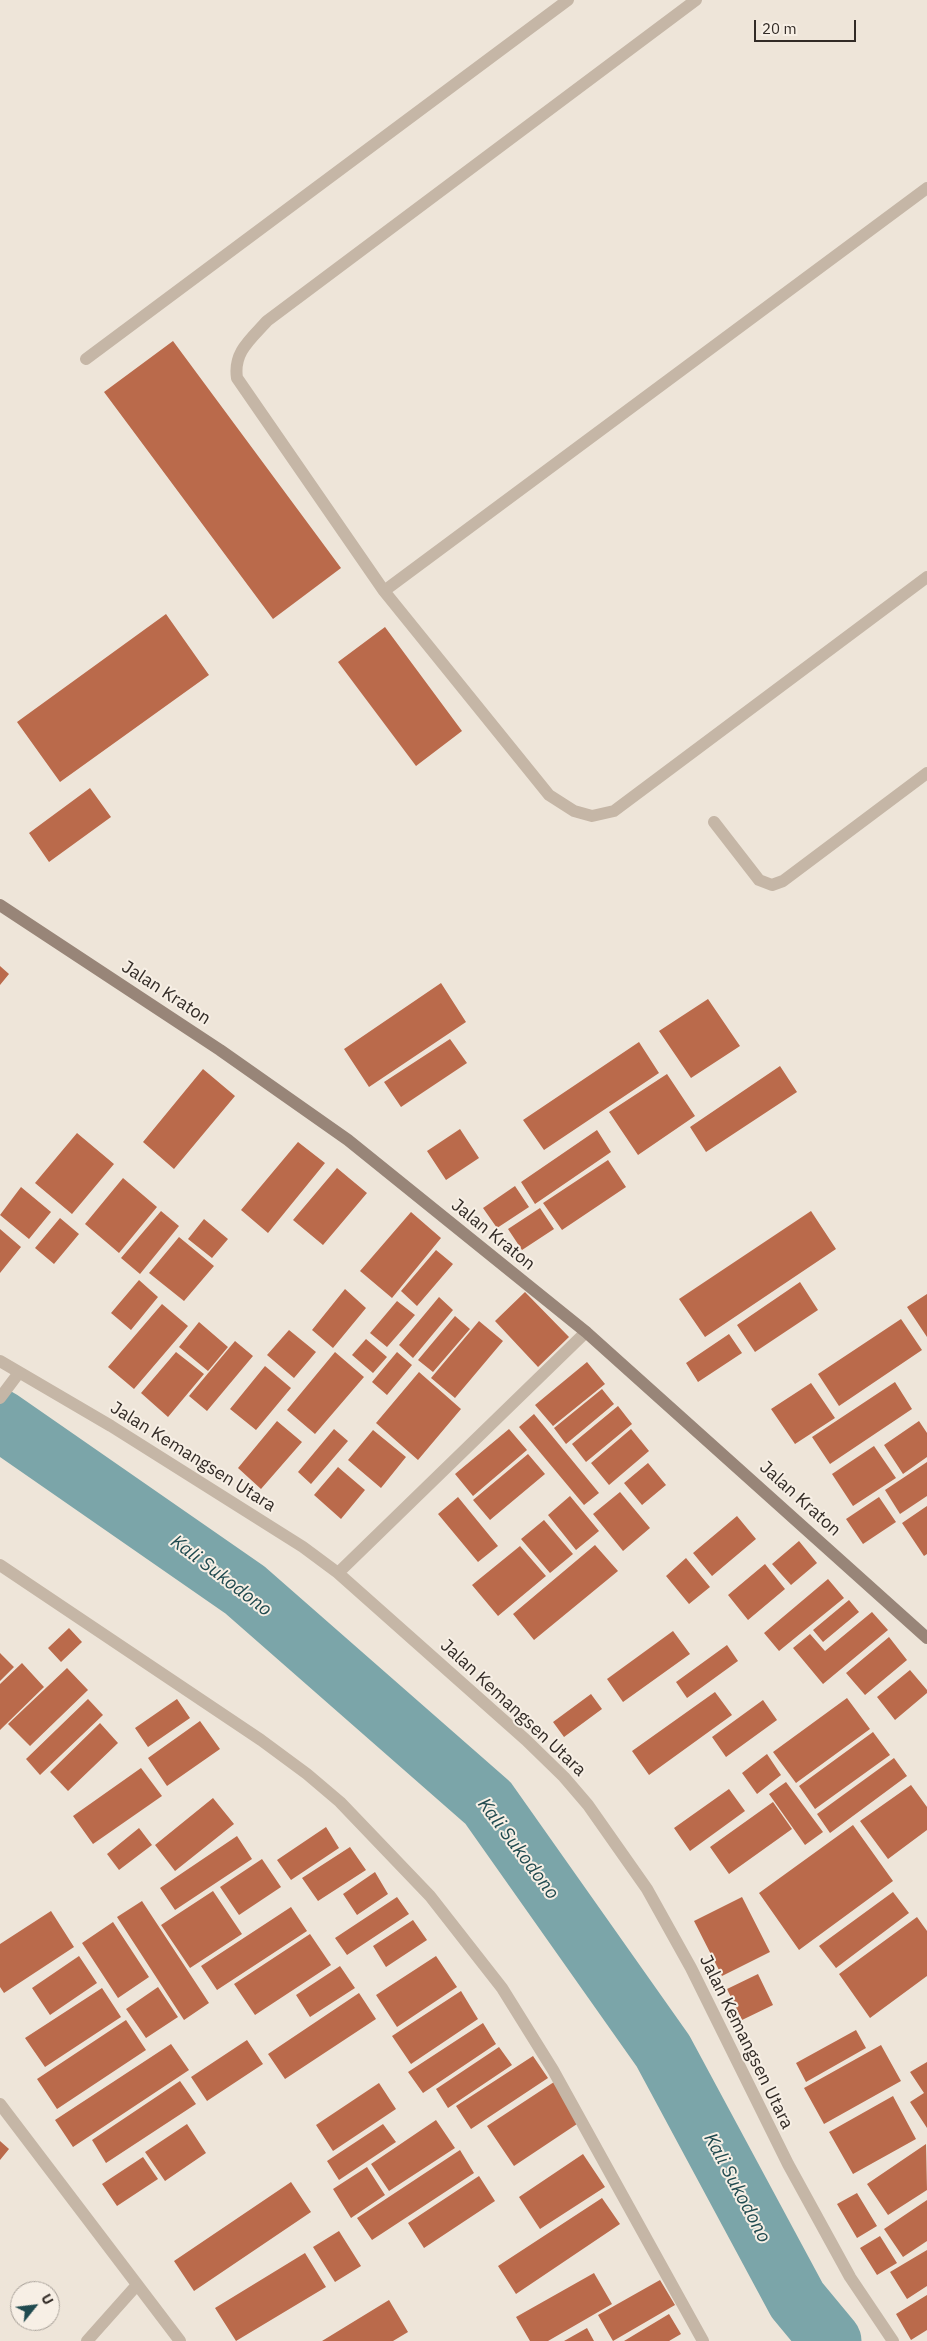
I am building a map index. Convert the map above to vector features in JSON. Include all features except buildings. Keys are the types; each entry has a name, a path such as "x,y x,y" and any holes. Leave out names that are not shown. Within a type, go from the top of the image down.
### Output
{"street":[{"path":"86,360 568,0"},
{"path":"696,0 267,321 239,354 236,369 242,388 384,591 549,795 574,811 592,816 614,811 927,577"},
{"path":"384,591 927,188"},
{"path":"714,822 759,880 772,885 783,881 927,773"},
{"name":"Jalan Kraton","path":"0,905 220,1050 348,1140 586,1332 927,1638"},
{"path":"338,1573 586,1332"},
{"name":"Jalan Kemangsen Utara","path":"0,1361 18,1374 111,1426 303,1547 338,1573 526,1740 564,1777 588,1805 647,1889 691,1968 788,2164 850,2277 893,2341"},
{"path":"0,1398 18,1374"},
{"path":"0,1565 307,1774 340,1802 430,1896 502,1988 554,2070 703,2341"},
{"path":"0,2104 136,2286 180,2341"},
{"path":"87,2341 136,2286"}],"waterway":[{"name":"Kali Sukodono","path":"0,1420 245,1590 488,1803 663,2051 797,2300 831,2341"}]}
